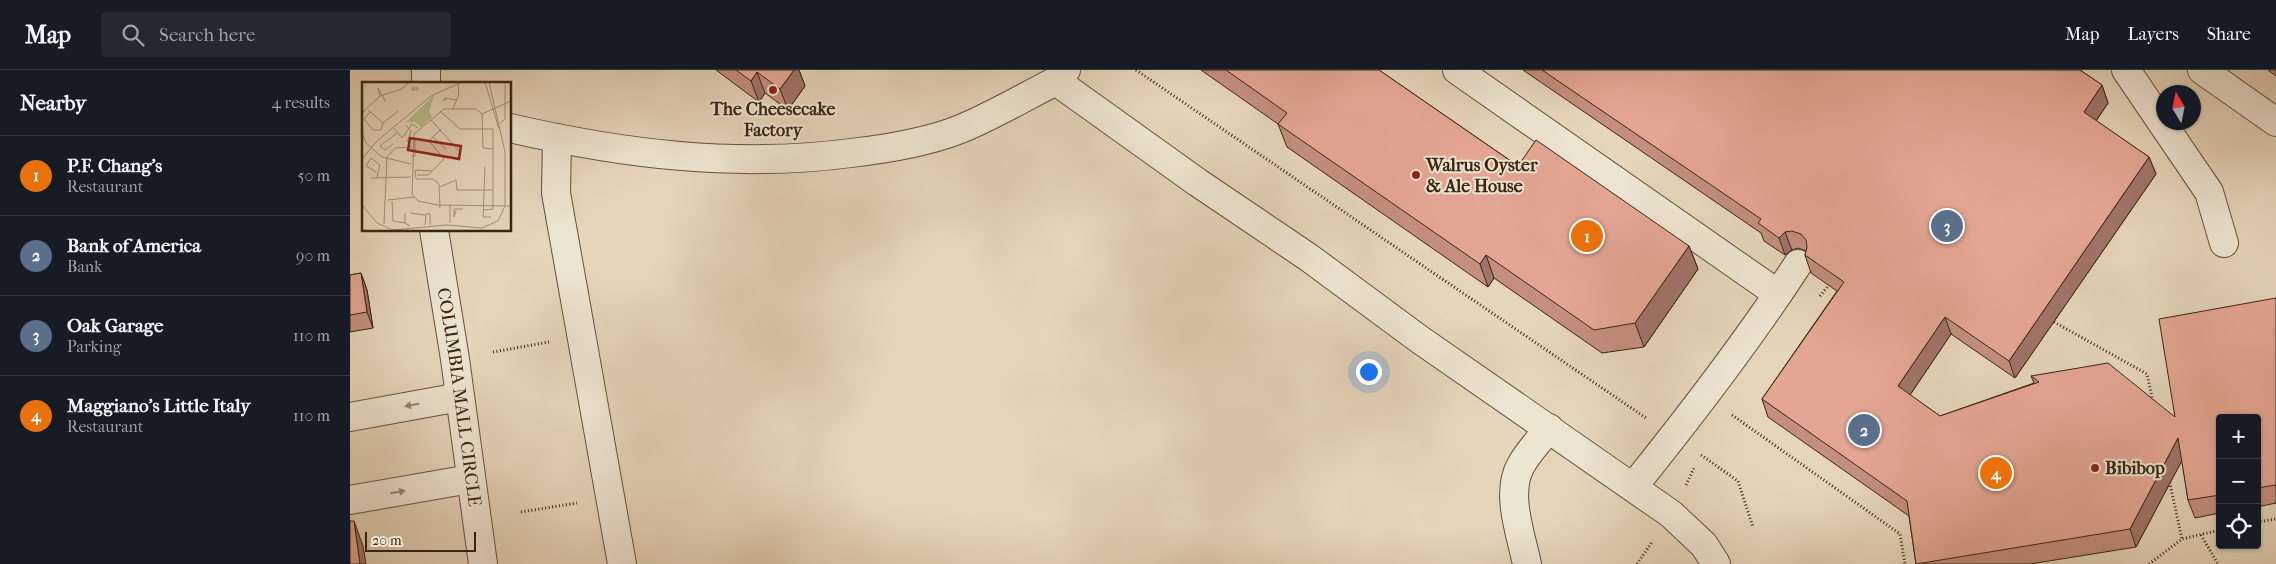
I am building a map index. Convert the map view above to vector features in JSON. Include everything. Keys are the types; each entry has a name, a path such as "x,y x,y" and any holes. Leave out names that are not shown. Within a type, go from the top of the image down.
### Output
{"street":[{"path":"1457,70 1778,294"},
{"path":"2126,70 2209,192 2224,243"},
{"path":"2202,70 2276,122"},
{"path":"511,128 650,154 733,160 814,158 888,149 958,130 1061,76 1196,182 1308,257 1419,339 1671,514 1704,545 1716,564"},
{"path":"557,138 556,193 622,564"},
{"name":"COLUMBIA MALL CIRCLE","path":"434,231 483,564"},
{"path":"1633,487 1674,436 1798,264"},
{"path":"350,417 460,397"},
{"path":"1527,564 1515,501 1515,485 1520,466 1549,428"},
{"path":"350,500 470,479"}],"path":[{"path":"1136,70 1738,481 1753,527"},
{"path":"2054,322 2147,374 2153,404"},
{"path":"493,352 550,342"},
{"path":"1730,413 1900,534 1905,564"},
{"path":"2168,471 2182,539"},
{"path":"521,512 579,503"},
{"path":"2261,521 2276,519"},
{"path":"2148,564 2182,539 2216,531"},
{"path":"2202,535 2218,564"}],"building":[{"path":"736,70 794,70 780,89 757,72 751,81"},
{"path":"1226,70 1379,70 1518,166 1536,140 1689,246 1635,323 1594,330 1486,255 1480,264 1278,124 1287,113"},
{"path":"1542,70 2080,70 2102,85 2084,112 2149,157 2009,361 1945,317 1898,386 1940,416 2039,382 2031,376 2108,363 2175,417 2159,319 2276,298 2276,485 2261,487 2261,414 2216,414 2216,496 2188,500 2178,438 2130,529 1916,564 1907,501 1762,399 1844,282 1805,255 1806,240 1801,234 1792,231 1785,232 1779,238 1758,223 1761,219"},
{"path":"361,273 367,312 350,315 350,275"},
{"path":"350,521 354,521 360,564 350,564"}],"place":[{"name":"The Cheesecake Factory","path":"773,90"},
{"name":"Walrus Oyster & Ale House","path":"1416,175"},
{"name":"Oak Garage","path":"1947,226"},
{"name":"P.F. Chang's","path":"1587,236"},
{"name":"Bank of America","path":"1864,430"},
{"name":"Bibibop","path":"2095,468"},
{"name":"Maggiano's Little Italy","path":"1996,473"}]}
